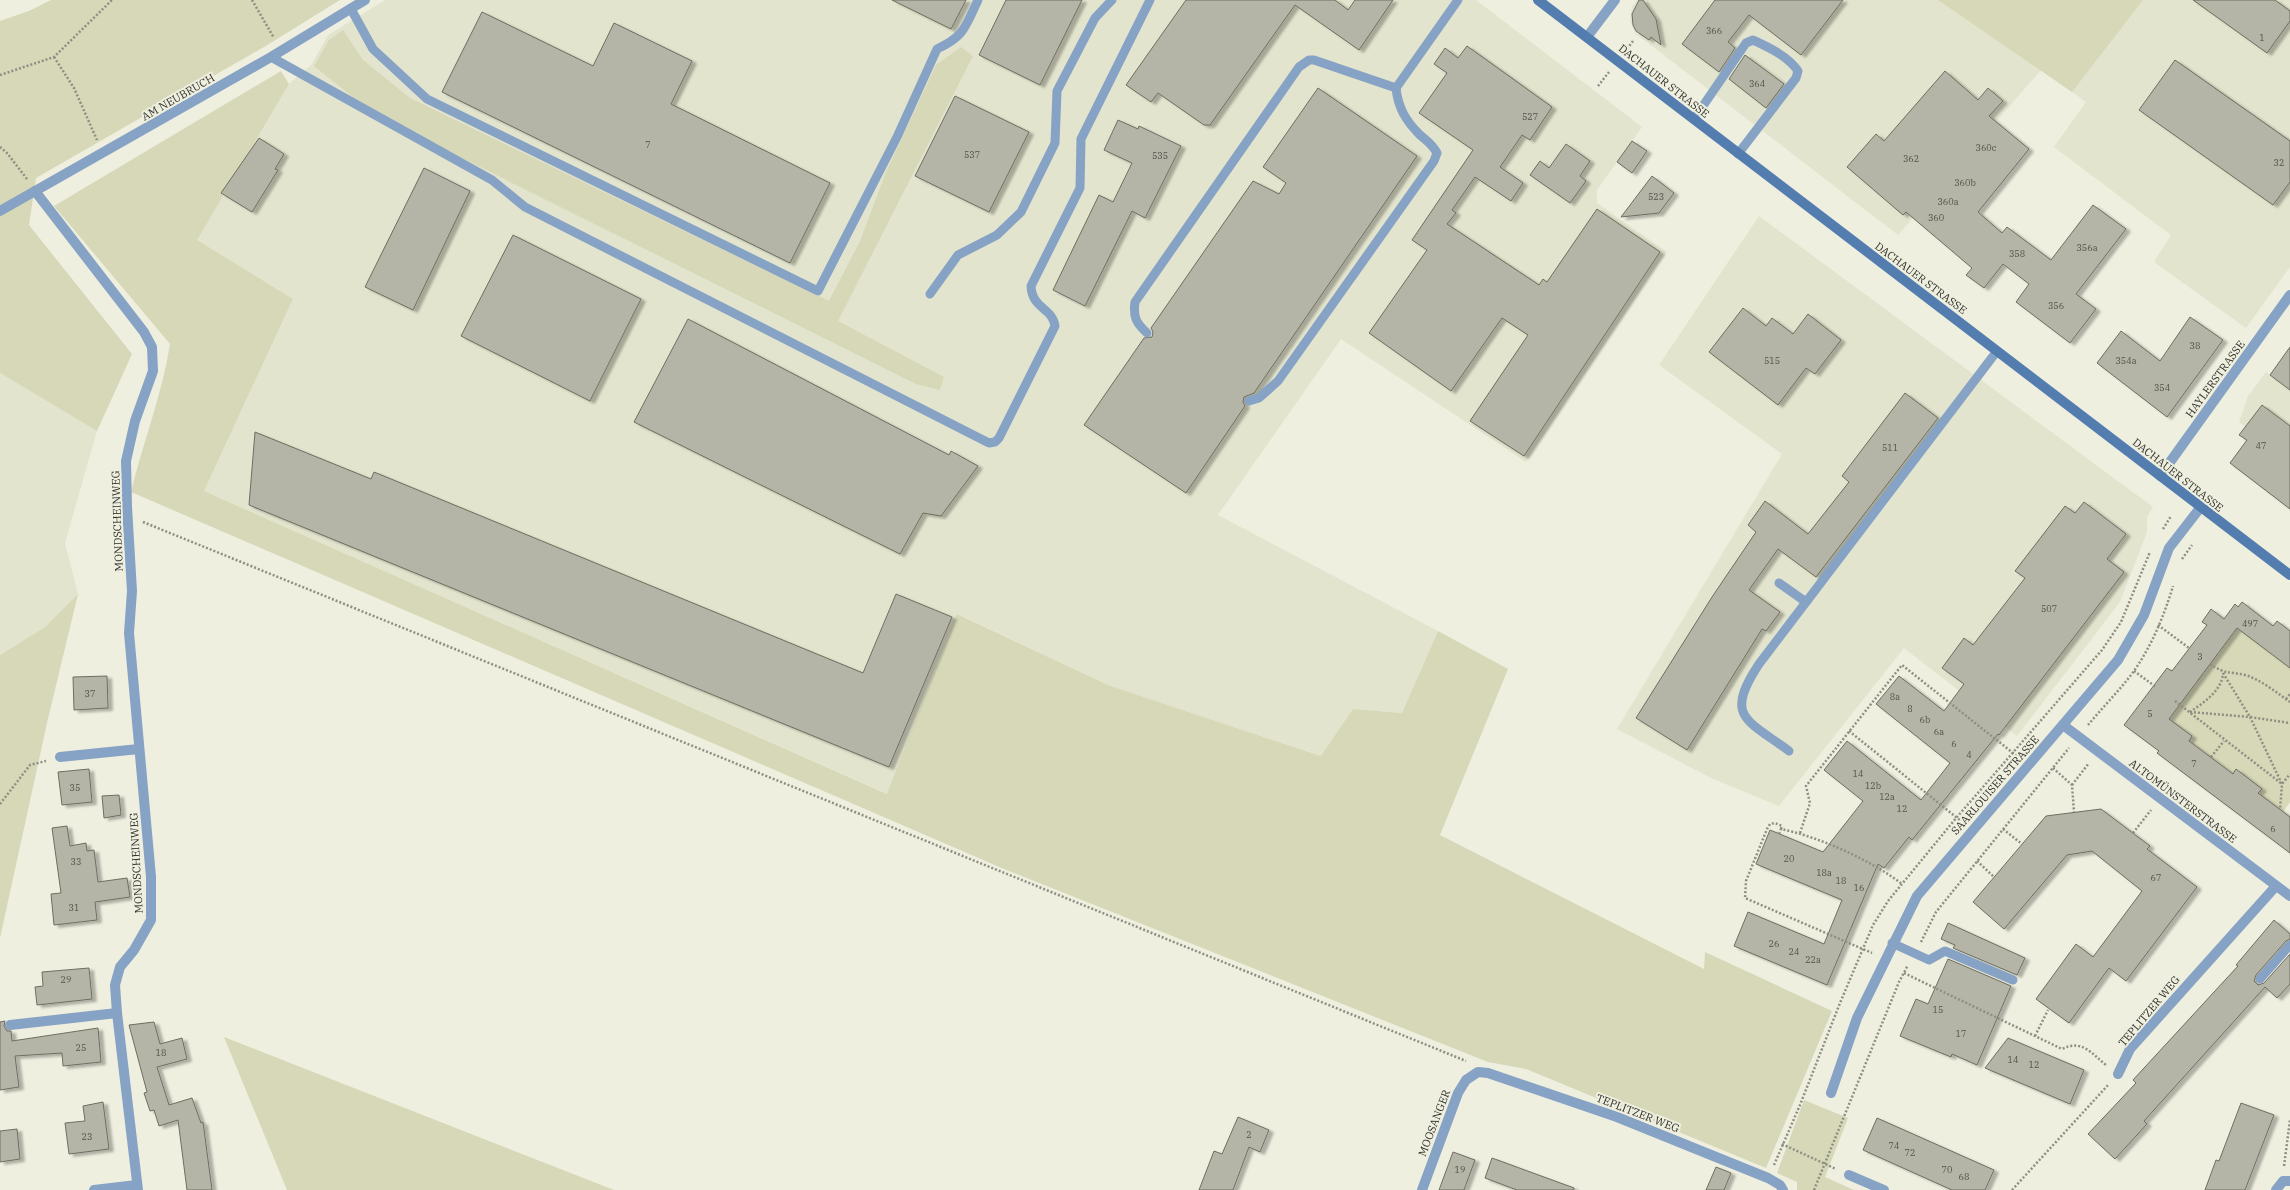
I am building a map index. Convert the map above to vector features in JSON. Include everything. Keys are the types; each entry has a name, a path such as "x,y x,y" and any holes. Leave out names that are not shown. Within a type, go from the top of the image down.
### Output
{"main road":[{"name":"DACHAUER STRASSE","path":"1538,0 2200,508 2290,575"}],"street":[{"name":"AM NEUBRUCH","path":"0,211 272,57 365,0"},
{"path":"1587,37 1615,0"},
{"name":"MONDSCHEINWEG","path":"35,191 144,332 152,347 153,371 135,421 126,461 126,507 132,591 129,633 151,877 151,920 134,950 120,967 116,985 117,1013 137,1187 94,1190"},
{"name":"HAYLERSTRASSE","path":"2160,476 2290,295"},
{"name":"SAARLOUISER STRASSE","path":"1831,1093 1856,1018 1892,943 1917,896 1972,829 2118,660 2144,614 2169,548 2200,508"},
{"name":"ALTOMÜNSTERSTRASSE","path":"2063,724 2078,737 2290,896"},
{"path":"60,757 139,749"},
{"name":"TEPLITZER WEG","path":"2118,1074 2130,1049 2276,886"},
{"path":"10,1025 117,1013"},
{"name":"TEPLITZER WEG","path":"1478,1072 1488,1073 1617,1117 1768,1178 1780,1185 1783,1190"},
{"name":"MOOSANGER","path":"1422,1190 1458,1093 1466,1080 1478,1072"},
{"path":"1849,1175 1884,1190"},
{"path":"2276,1190 2287,1181"}],"lane":[{"path":"351,9 373,49 427,99 818,291 897,137 937,49 954,41 963,31 978,0"},
{"path":"930,294 958,255 997,235 1022,212 1055,143 1057,91 1095,18 1112,0"},
{"path":"272,57 492,180 525,207 989,443 995,442 999,438 1055,326 1051,314 1036,303 1032,294 1031,286 1080,188 1081,139 1150,0"},
{"path":"1249,400 1259,398 1278,381 1434,161 1437,153 1432,144 1406,120 1397,101 1396,88 1458,0"},
{"path":"1694,120 1746,43 1753,40 1770,48 1794,66 1798,71 1796,78 1738,154"},
{"path":"1147,333 1136,323 1134,312 1135,302 1299,67 1309,60 1314,60 1396,88"},
{"path":"1789,751 1754,725 1742,714 1740,705 1743,691 1750,678 1806,602 1997,351"},
{"path":"1779,583 1806,602"},
{"path":"1892,943 1929,960 1945,951 2013,980"},
{"path":"2260,979 2290,945"}],"path":[{"path":"0,75 54,57 112,0"},
{"path":"252,0 270,32 283,50"},
{"path":"54,57 74,88 103,153"},
{"path":"0,147 7,153 35,191"},
{"path":"126,507 138,520 1453,1056 1469,1063 1478,1072"},
{"path":"2180,563 2195,542"},
{"path":"1814,1190 1904,974 1936,912 1976,861 2134,671 2158,625 2174,581"},
{"path":"2144,614 2189,648"},
{"path":"2118,660 2156,687"},
{"path":"2210,664 2223,673 2250,717 2282,784 2280,810"},
{"path":"1800,833 1810,803 1806,786 1902,665 2028,765"},
{"path":"2223,673 2246,676 2290,702"},
{"path":"2190,712 2217,689 2223,680 2223,673"},
{"path":"2286,699 2290,694"},
{"path":"2175,701 2209,726 2224,741 2282,784"},
{"path":"2190,712 2250,717 2290,723"},
{"path":"1849,731 1972,829"},
{"path":"2211,757 2224,741"},
{"path":"2074,812 2072,785 2098,752"},
{"path":"0,804 30,765 60,757"},
{"path":"2053,768 2072,785"},
{"path":"2282,784 2290,774"},
{"path":"2133,833 2160,798"},
{"path":"1779,834 1782,826 1776,823 1770,824 1746,881 1745,898 1884,959"},
{"path":"1780,829 1800,833 1882,868 1917,896"},
{"path":"2003,829 2022,844"},
{"path":"1976,861 1994,877"},
{"path":"1904,974 2062,1049 2071,1044 2084,1047 2118,1074 2012,1190"},
{"path":"2034,1036 2048,1010"},
{"path":"1768,1178 1800,1104"},
{"path":"2287,1181 2286,1143 2290,1120"},
{"path":"1782,1144 1849,1175"}],"shaded area":[{"path":"51,0 340,0 264,47 36,178 29,225 132,354 97,431 0,373 0,21 29,11"},
{"path":"385,0 1476,0 1642,127 1597,190 1597,203 1667,252 1526,462 1341,339 1218,515 1438,631 1402,713 1353,709 1322,756 1108,685 958,614 888,794 204,491 293,299 196,240 289,84 311,65 328,35"},
{"path":"1637,0 2290,0 2290,267 2246,328 2154,262 2171,235 2054,147 2086,102 2041,70 1898,235 1635,33 1630,21 1632,7"},
{"path":"1938,0 2143,0 2072,92"},
{"path":"343,30 363,60 410,98 829,301 860,241 886,172 936,65 961,47 973,56 838,321 944,377 940,390 916,384 450,152 354,98 314,66 329,40"},
{"path":"281,71 289,84 197,240 293,299 204,491 887,794 957,614 1108,685 1321,756 1353,709 1402,713 1438,631 1508,669 1440,835 1704,969 1705,952 1832,1011 1766,1168 1526,1069 1488,1062 1004,869 131,492 162,382 170,344 54,206"},
{"path":"1759,216 2153,507 2147,517 2147,532 2120,602 2017,736 1904,648 1779,806 1711,778 1617,729 1782,454 1659,365"},
{"path":"2266,372 2290,390 2290,464 2268,492 2230,463 2246,441 2239,435 2245,427 2239,422 2248,396"},
{"path":"0,373 97,431 65,543 78,594 45,627 0,655"},
{"path":"78,594 47,723 0,938 0,655 45,627"},
{"path":"2237,628 2290,668 2290,802 2283,812 2258,793 2262,789 2236,770 2233,774 2189,741 2192,736 2161,720"},
{"path":"224,1037 614,1190 287,1190"},
{"path":"1804,1100 1848,1118 1825,1177 1854,1190 1797,1190 1797,1182 1777,1173"}],"building":[{"path":"892,0 966,0 951,29"},
{"path":"1006,0 1082,0 1040,85 979,55"},
{"path":"1186,0 1335,0 1348,10 1355,0 1393,0 1359,50 1295,5 1210,125 1204,125 1158,93 1151,102 1126,85"},
{"path":"1639,0 1643,0 1656,19 1661,45 1651,37 1649,40 1636,31 1633,25 1632,14"},
{"path":"1715,0 1843,0 1801,55 1749,15 1728,42 1735,48 1719,72 1682,44"},
{"path":"2193,0 2275,0 2290,11 2290,21 2267,53"},
{"path":"482,12 593,66 614,23 692,61 671,104 830,183 790,263 442,92"},
{"path":"1467,46 1552,107 1530,140 1522,135 1500,167 1523,183 1511,201 1475,177 1452,210 1456,213 1447,224 1539,285 1543,279 1547,282 1597,209 1660,252 1524,456 1470,421 1528,335 1502,318 1451,391 1369,333 1427,250 1412,240 1473,150 1419,113 1447,73 1434,64 1445,48 1458,58"},
{"path":"1745,55 1784,84 1766,108 1729,79"},
{"path":"2175,60 2290,141 2290,182 2273,205 2139,110"},
{"path":"1945,71 1978,100 1988,88 2003,101 1989,116 2029,149 1978,212 2002,233 2007,227 2051,260 2093,205 2126,229 2076,294 2096,309 2070,343 2016,302 2029,284 2003,264 1984,288 1966,275 1972,268 1906,212 1903,215 1847,167 1876,134 1884,141"},
{"path":"1318,88 1417,156 1254,393 1244,397 1243,402 1245,406 1186,493 1084,425 1144,338 1152,337 1153,332 1151,328 1253,181 1279,194 1286,183 1263,167"},
{"path":"955,96 1029,132 989,212 915,176"},
{"path":"1118,120 1138,129 1139,126 1181,146 1145,218 1132,211 1085,306 1053,290 1099,195 1113,202 1132,163 1104,150"},
{"path":"259,138 284,154 275,169 278,170 252,212 221,193"},
{"path":"1632,141 1647,151 1632,173 1617,162"},
{"path":"1566,144 1590,161 1580,176 1586,181 1570,203 1530,175 1540,161 1549,168"},
{"path":"424,168 470,191 413,310 365,287"},
{"path":"1652,176 1674,193 1659,213 1621,217"},
{"path":"513,235 641,299 590,401 461,336"},
{"path":"1743,308 1766,326 1772,318 1793,334 1808,314 1841,340 1815,374 1806,368 1778,405 1709,352"},
{"path":"2190,317 2223,340 2167,417 2097,363 2121,331 2160,361"},
{"path":"688,319 949,455 951,451 978,466 941,516 923,513 900,554 634,422"},
{"path":"2290,347 2290,390 2270,375"},
{"path":"1905,393 1938,418 1816,577 1778,549 1749,590 1780,612 1766,631 1762,629 1687,750 1636,718 1712,597 1756,532 1748,525 1765,501 1808,534 1849,482 1842,476"},
{"path":"2262,405 2290,426 2290,509 2230,463 2247,440 2239,435"},
{"path":"255,432 371,479 374,472 863,673 896,594 952,617 889,767 249,505"},
{"path":"2084,502 2126,534 2107,559 2124,572 1999,735 1998,734 1912,840 1909,837 1884,868 1878,864 1827,985 1734,946 1748,912 1824,944 1842,900 1756,864 1770,830 1823,852 1863,801 1824,770 1847,741 1921,800 1950,763 1876,704 1899,676 1944,711 1964,684 1942,668 1964,638 1973,645 2025,578 2015,571 2065,506 2075,513"},
{"path":"2242,602 2273,626 2277,621 2290,631 2290,668 2237,628 2169,719 2192,736 2189,741 2233,774 2236,769 2262,789 2258,793 2290,817 2290,853 2157,753 2159,751 2124,725 2167,668 2172,671 2207,625 2202,622 2211,609 2224,619 2235,604 2238,607"},
{"path":"107,676 108,708 74,710 73,677"},
{"path":"89,769 92,802 62,805 58,772"},
{"path":"119,795 121,815 104,818 102,796"},
{"path":"2101,809 2150,846 2147,849 2197,887 2126,981 2109,968 2069,1023 2036,999 2076,944 2093,957 2142,891 2092,851 2067,855 2004,929 1973,902 2046,816"},
{"path":"67,826 70,846 86,843 87,851 94,850 98,882 127,878 130,897 95,902 97,920 54,925 51,894 61,893 52,828"},
{"path":"2274,920 2290,934 2290,939 2286,941 2256,975 2254,981 2258,985 2264,983 2290,954 2290,984 2277,998 2265,987 2144,1121 2147,1124 2115,1159 2088,1134 2136,1083 2133,1080 2238,966 2236,965"},
{"path":"1948,923 2025,958 2017,975 1953,948 1955,945 1941,939"},
{"path":"1948,959 2011,986 1977,1065 1952,1054 1951,1057 1900,1036 1916,999 1928,1004"},
{"path":"89,968 92,999 37,1005 35,987 43,986 42,972"},
{"path":"5,1021 4,1026 7,1031 11,1031 12,1041 98,1028 101,1062 63,1066 62,1053 15,1056 19,1087 0,1090 0,1022"},
{"path":"154,1022 160,1044 182,1038 187,1059 157,1067 169,1105 192,1098 201,1123 203,1122 212,1190 187,1190 178,1120 159,1126 154,1110 150,1111 144,1093 147,1092 129,1025"},
{"path":"2008,1038 2084,1070 2070,1104 1985,1068"},
{"path":"103,1102 109,1149 69,1154 65,1123 85,1121 83,1106"},
{"path":"2241,1103 2274,1115 2245,1190 2205,1190 2216,1160 2219,1161"},
{"path":"1238,1117 1269,1130 1260,1152 1249,1147 1233,1190 1199,1190 1214,1151 1222,1154"},
{"path":"1877,1118 1994,1170 1985,1190 1952,1190 1863,1150"},
{"path":"17,1129 20,1159 0,1162 0,1131"},
{"path":"1453,1152 1475,1160 1464,1190 1439,1190"},
{"path":"1492,1158 1574,1188 1574,1190 1517,1190 1485,1178"},
{"path":"1716,1167 1731,1173 1724,1190 1706,1190"}]}
